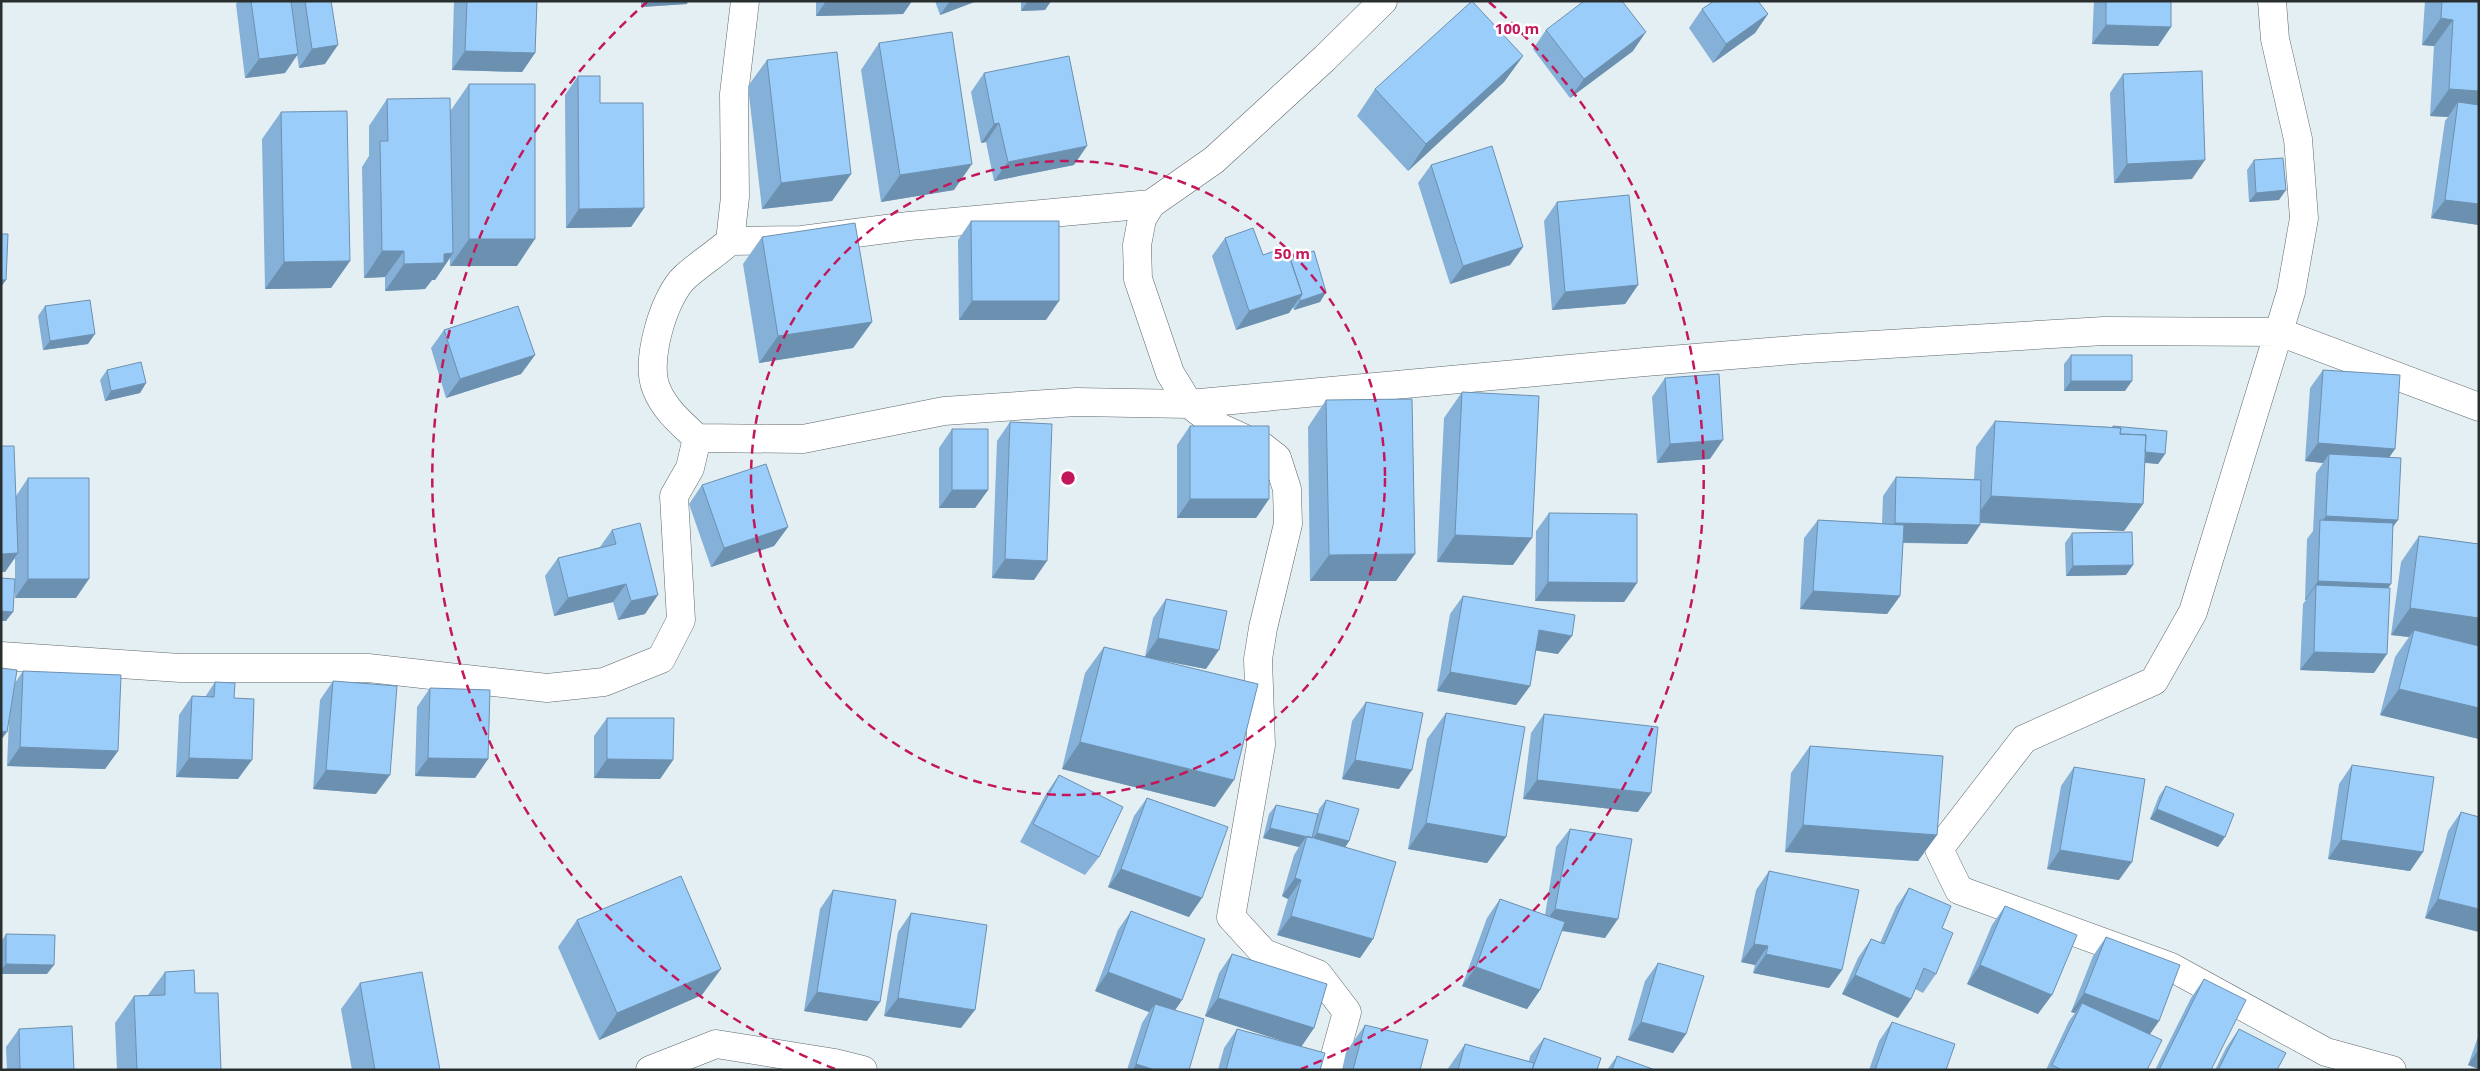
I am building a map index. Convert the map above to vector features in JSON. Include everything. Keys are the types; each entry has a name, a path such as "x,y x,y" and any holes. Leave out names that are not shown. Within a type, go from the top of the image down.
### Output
{"street":[{"path":"730,241 735,197 734,94 745,1"},
{"path":"1330,1070 1347,1012 1318,974 1264,953 1231,917 1261,745 1258,659 1263,628 1288,524 1287,489 1277,458 1263,446 1219,427 1189,404 1170,373 1138,279 1137,245 1142,219 1151,204 1214,160 1325,58 1382,1"},
{"path":"2272,1 2274,40 2298,139 2304,218 2291,292 2192,612 2154,681 2024,739 1939,849 1958,890 2171,967 2326,1052 2392,1070"},
{"path":"1151,204 909,226 802,240 730,241 684,277 664,310 652,367 655,387 665,406 697,438 803,439 944,412 1076,402 1189,404 1806,349 2104,332 2279,332 2479,406"},
{"path":"1,656 180,668 368,668 547,688 604,682 661,658 681,620 674,496 690,468 697,438"},
{"path":"650,1070 716,1044 835,1063 863,1070"}],"building":[{"path":"251,1 291,1 298,54 259,59"},
{"path":"305,1 331,1 338,45 312,49"},
{"path":"467,1 537,1 535,53 465,51"},
{"path":"1472,1 1523,56 1426,144 1375,89"},
{"path":"1584,1 1622,1 1646,32 1584,79 1546,30"},
{"path":"1714,1 1758,1 1768,14 1726,44 1702,9"},
{"path":"2106,1 2171,1 2171,27 2106,25"},
{"path":"2442,1 2479,1 2479,91 2449,89 2453,20 2441,18"},
{"path":"952,32 972,164 900,175 879,43"},
{"path":"837,52 851,174 781,183 767,60"},
{"path":"1069,56 1087,146 1008,162 999,123 994,124 984,73"},
{"path":"2202,71 2205,160 2127,164 2123,74"},
{"path":"578,76 600,76 600,103 643,103 644,208 579,209"},
{"path":"469,84 535,84 535,239 469,239"},
{"path":"450,98 453,253 444,254 444,263 404,264 404,251 382,251 380,141 388,141 387,99"},
{"path":"2458,102 2479,105 2479,204 2445,200"},
{"path":"347,111 350,261 284,262 281,112"},
{"path":"1492,146 1523,247 1463,266 1431,165"},
{"path":"2283,158 2286,190 2256,193 2254,160"},
{"path":"1629,195 1638,285 1565,292 1557,202"},
{"path":"971,221 1059,221 1059,301 972,301"},
{"path":"855,223 872,322 778,336 762,237"},
{"path":"1253,228 1263,255 1286,247 1302,294 1249,311 1225,238"},
{"path":"1,234 8,234 6,280 1,280"},
{"path":"1314,251 1326,292 1300,301 1302,294 1290,258"},
{"path":"90,300 95,334 50,341 45,306"},
{"path":"518,306 535,355 460,379 444,330"},
{"path":"2071,355 2132,355 2132,381 2071,381"},
{"path":"141,362 146,383 111,391 107,370"},
{"path":"2323,370 2400,375 2395,449 2318,443"},
{"path":"1719,374 1723,440 1670,444 1665,378"},
{"path":"1462,392 1539,396 1532,538 1455,535"},
{"path":"1412,399 1415,554 1329,555 1326,400"},
{"path":"1995,421 2121,428 2120,434 2146,435 2143,504 1991,496"},
{"path":"1010,422 1052,424 1047,561 1005,559"},
{"path":"1190,426 1269,426 1269,499 1190,499"},
{"path":"2113,426 2167,431 2165,454 2145,452 2146,435 2120,434 2121,428"},
{"path":"952,429 988,429 988,490 952,490"},
{"path":"1,446 14,446 18,553 1,554"},
{"path":"2329,454 2401,458 2398,520 2326,516"},
{"path":"766,464 788,527 724,548 702,485"},
{"path":"1896,477 1981,480 1980,525 1895,523"},
{"path":"28,478 89,478 89,579 28,579"},
{"path":"1549,513 1637,514 1637,583 1548,582"},
{"path":"1818,520 1904,525 1900,596 1813,591"},
{"path":"2320,520 2393,523 2391,584 2318,581"},
{"path":"640,523 658,595 631,601 626,584 568,598 558,558 616,544 612,530"},
{"path":"2132,532 2133,565 2073,566 2072,533"},
{"path":"2419,536 2479,544 2479,618 2410,608"},
{"path":"1,578 15,579 13,612 1,611"},
{"path":"2316,585 2390,588 2387,654 2314,652"},
{"path":"1463,596 1575,615 1572,636 1539,630 1530,686 1450,672"},
{"path":"1166,599 1227,611 1219,650 1158,638"},
{"path":"2414,630 2479,646 2479,708 2399,689"},
{"path":"1104,647 1258,684 1234,780 1080,742"},
{"path":"1,668 17,670 7,732 1,731"},
{"path":"23,671 121,675 118,751 20,747"},
{"path":"333,681 397,686 390,775 326,770"},
{"path":"215,682 235,683 234,698 254,699 252,760 189,758 192,696 214,697"},
{"path":"430,688 490,690 488,759 428,758"},
{"path":"1366,702 1423,713 1412,770 1355,760"},
{"path":"1446,713 1525,727 1506,837 1426,823"},
{"path":"1544,714 1658,727 1651,793 1537,780"},
{"path":"607,718 674,718 673,760 607,759"},
{"path":"1810,746 1943,756 1937,835 1803,825"},
{"path":"2352,765 2434,777 2423,852 2341,840"},
{"path":"2074,767 2145,779 2132,862 2060,850"},
{"path":"1059,775 1123,807 1099,857 1033,824"},
{"path":"2166,786 2234,814 2225,837 2157,809"},
{"path":"1147,798 1228,827 1202,898 1121,869"},
{"path":"1326,800 1359,809 1349,841 1317,833"},
{"path":"1276,805 1318,814 1312,838 1270,828"},
{"path":"2461,812 2479,817 2479,909 2438,899"},
{"path":"1570,829 1632,839 1618,919 1555,909"},
{"path":"1307,836 1396,862 1373,939 1291,916 1301,880 1295,878"},
{"path":"1769,871 1859,890 1842,970 1766,954 1768,946 1754,944"},
{"path":"681,876 721,969 617,1013 577,920"},
{"path":"1909,888 1951,906 1942,928 1953,933 1936,974 1924,968 1911,999 1855,975 1871,939 1884,944"},
{"path":"833,890 896,900 880,1002 817,992"},
{"path":"1500,899 1565,922 1540,990 1476,967"},
{"path":"2005,906 2077,935 2052,995 1980,965"},
{"path":"1131,911 1205,939 1182,1000 1108,972"},
{"path":"911,913 987,925 975,1010 898,998"},
{"path":"6,934 55,935 54,965 6,964"},
{"path":"2106,937 2180,965 2159,1021 2084,993"},
{"path":"1232,954 1327,984 1314,1028 1218,998"},
{"path":"1658,963 1704,976 1686,1034 1641,1022"},
{"path":"194,970 195,993 218,993 221,1070 137,1070 134,996 165,995 165,972"},
{"path":"422,972 440,1070 375,1070 360,983"},
{"path":"2204,979 2246,1000 2211,1070 2159,1070"},
{"path":"2082,1003 2162,1040 2147,1070 2062,1070 2052,1065"},
{"path":"1155,1004 1204,1019 1189,1070 1155,1070 1136,1064"},
{"path":"1892,1022 1955,1044 1946,1070 1875,1070"},
{"path":"1365,1025 1428,1040 1420,1070 1353,1070"},
{"path":"72,1026 74,1070 20,1070 19,1029"},
{"path":"1237,1029 1325,1053 1320,1070 1226,1070"},
{"path":"2239,1029 2286,1053 2277,1070 2218,1070"},
{"path":"1544,1038 1601,1058 1597,1070 1532,1070"},
{"path":"1465,1044 1534,1063 1532,1070 1458,1070"},
{"path":"1617,1056 1655,1070 1612,1070"}]}
